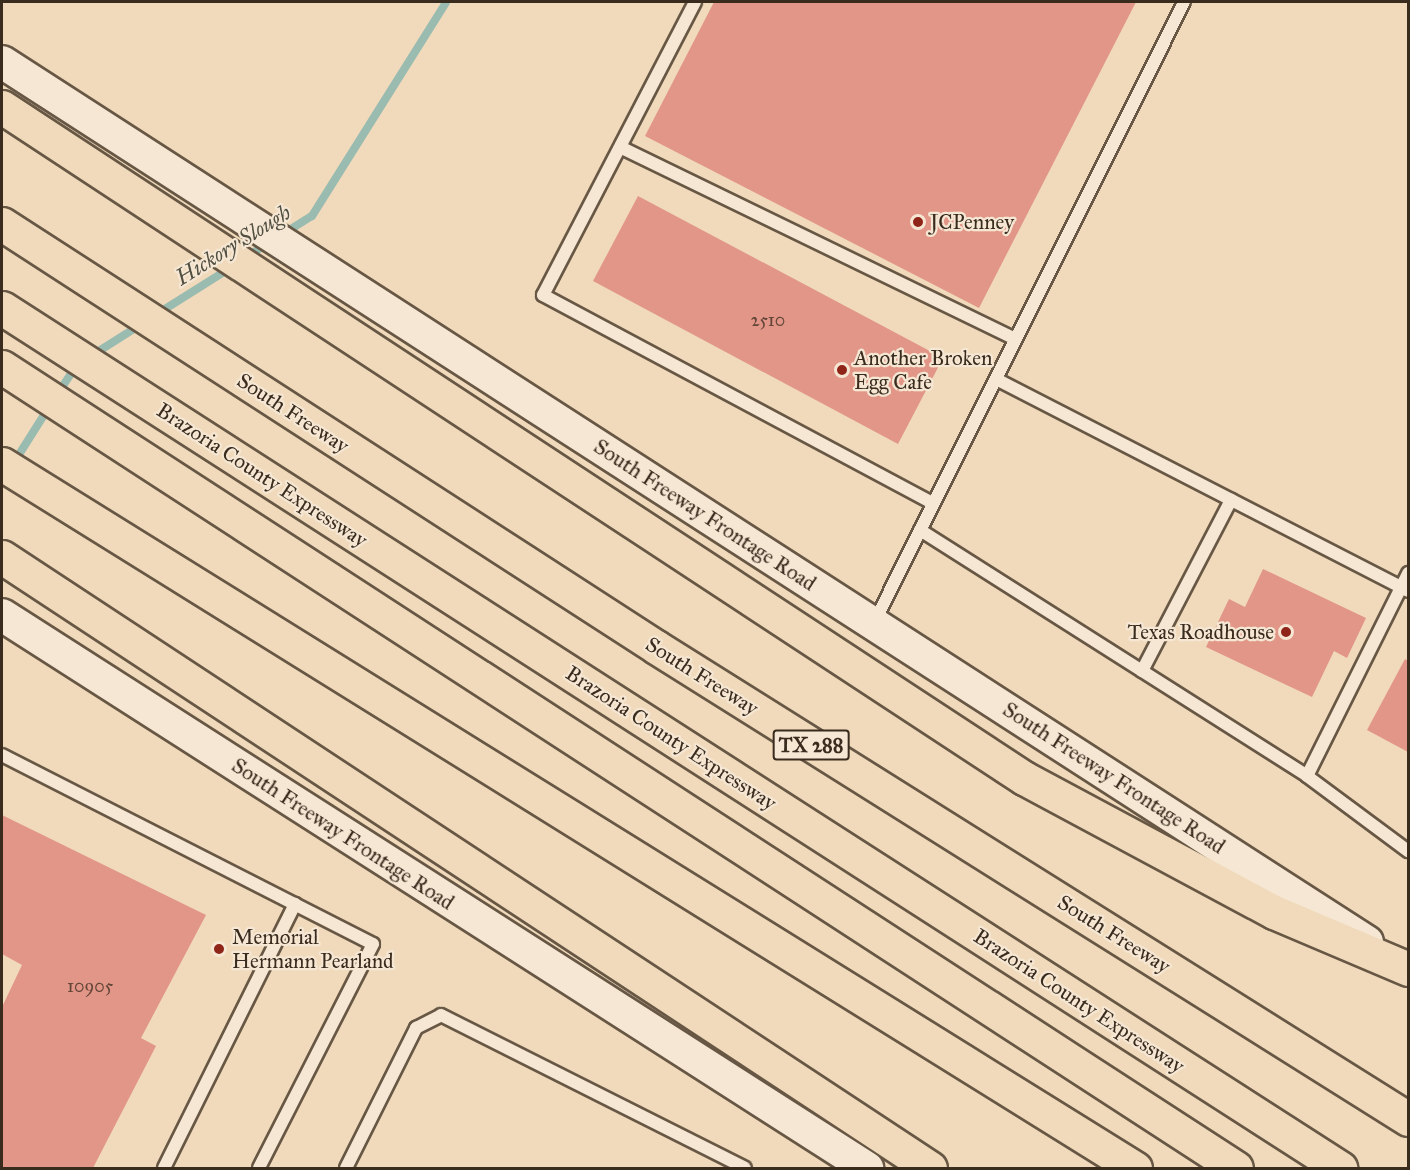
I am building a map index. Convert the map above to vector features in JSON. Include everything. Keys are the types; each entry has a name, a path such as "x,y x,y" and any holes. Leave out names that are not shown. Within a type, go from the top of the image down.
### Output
{"highway":[{"path":"2,107 524,453 1024,778 1274,912 1408,968"},
{"name":"South Freeway","path":"2,224 68,269 656,647 1408,1119"},
{"name":"Brazoria County Expressway","path":"13,315 1340,1168"},
{"path":"2,367 1236,1168"},
{"path":"2,464 1135,1168"},
{"path":"2,557 352,791 930,1168"}],"main road":[{"name":"South Freeway Frontage Road","path":"2,62 1408,968"},
{"name":"South Freeway Frontage Road","path":"2,615 867,1168"}],"lane":[{"path":"694,2 622,148 543,295 933,503"},
{"path":"873,624 1184,2"},
{"path":"622,148 1015,339"},
{"path":"996,379 1405,590"},
{"path":"1142,671 1230,500"},
{"path":"920,530 1307,776 1408,850"},
{"path":"1307,776 1405,590 1408,573"},
{"path":"2,755 373,944 259,1168"},
{"path":"164,1168 295,904"},
{"path":"346,1168 416,1028 441,1016 745,1168"}],"building":[{"name":"JCPenney","path":"714,2 1136,2 979,308 645,136"},
{"path":"638,196 943,358 898,444 593,281"},
{"name":"Texas Roadhouse","path":"1263,569 1366,618 1347,658 1334,651 1312,697 1206,647 1229,599 1245,607"},
{"path":"1405,659 1408,661 1408,752 1367,730"},
{"path":"2,815 206,915 141,1038 156,1046 93,1168 2,1168 2,1007 22,965 2,954"}],"waterway":[{"name":"Hickory Slough","path":"283,234 312,216 446,2"},
{"name":"Hickory Slough","path":"245,258 270,242"},
{"name":"Hickory Slough","path":"157,314 232,267"},
{"name":"Hickory Slough","path":"91,356 143,323"},
{"name":"Hickory Slough","path":"56,396 77,365"},
{"name":"Hickory Slough","path":"13,464 49,407"}],"place":[{"name":"JCPenney","path":"918,222"},
{"name":"Another Broken Egg Cafe","path":"842,370"},
{"name":"Texas Roadhouse","path":"1286,632"},
{"name":"Memorial Hermann Pearland","path":"219,949"}]}
